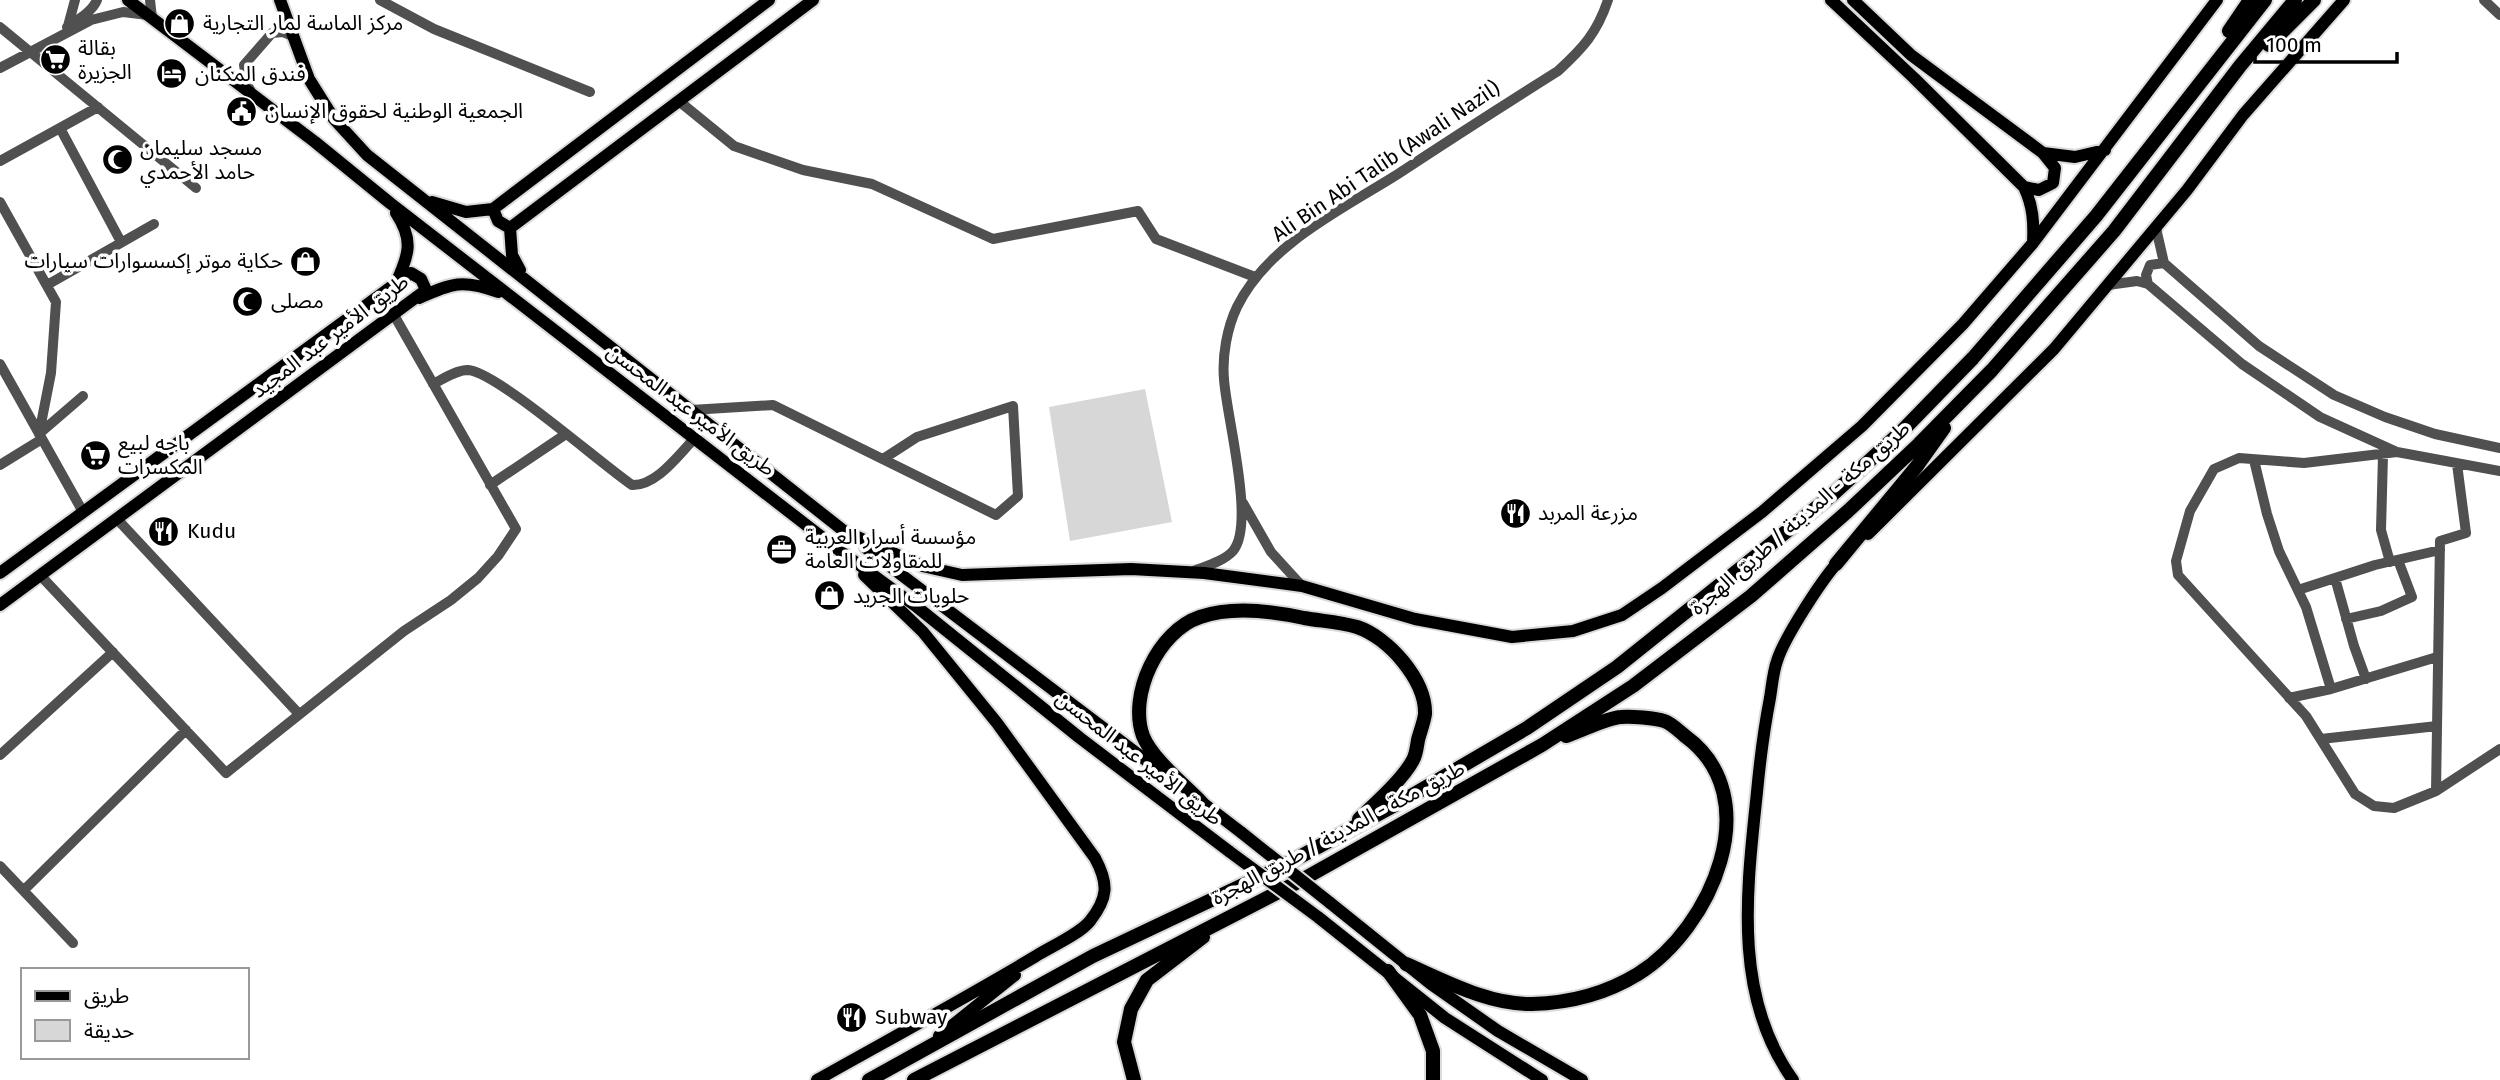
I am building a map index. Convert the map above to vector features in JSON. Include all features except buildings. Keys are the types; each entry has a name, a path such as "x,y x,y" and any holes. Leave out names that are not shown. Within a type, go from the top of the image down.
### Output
{"highway":[{"path":"2165,127 2250,0"},
{"name":"طريق مكة - المدينة / طريق الهجرة","path":"919,1052 1093,956 1283,866 1527,728 1617,667 1832,495 1903,430 1973,358 2054,267 2264,0"},
{"name":"طريق مكة - المدينة / طريق الهجرة","path":"914,1080 1298,882 1542,745 1633,686 1751,596 1848,511 1964,398 2069,285 2295,0"},
{"path":"2162,168 2276,37 2314,0"},
{"path":"1836,564 1917,466 1964,398"},
{"path":"1202,803 1158,758 1143,736 1141,685 1155,656 1176,632 1198,617 1223,612 1272,611 1358,627 1383,643 1410,669 1425,714 1413,760 1382,798 1346,831"},
{"path":"1406,964 1480,996 1531,1004 1592,996 1639,973 1674,944 1696,916 1714,878 1728,832 1726,800 1715,769 1698,745 1664,721 1620,717 1542,745"},
{"path":"1134,1080 1124,1042 1131,1009 1147,980 1232,915"},
{"path":"1388,971 1420,1015 1433,1051 1433,1080"},
{"path":"869,1080 919,1052"}],"main road":[{"name":"طريق الأمير عبد المحسن","path":"128,0 315,142 836,548 908,600 1080,738 1472,1037 1542,1080"},
{"path":"423,199 466,212 493,209 769,0"},
{"path":"510,228 813,0"},
{"path":"1830,0 1906,70 2024,187 2034,216 2033,243"},
{"path":"1853,0 1911,55 2043,153 2055,168 2053,183 2039,190 2024,187"},
{"path":"844,531 922,566 962,575 1131,569 1190,572 1303,586 1415,619 1512,637 1573,631 1622,615 1762,512 1862,426 1964,324 2033,243 2217,0"},
{"path":"1793,1080 1767,1034 1756,998 1747,944 1750,861 1761,746 1777,660 1807,606 1836,564 2054,349 2187,190 2243,115 2344,0"},
{"name":"طريق الأمير عبد المحسن","path":"282,1 309,79 334,119 367,155 844,531 1242,833 1406,964 1498,1031 1582,1080"},
{"path":"2043,153 2075,157 2105,149"},
{"path":"390,203 404,225 408,239 408,254 395,284"},
{"path":"493,209 498,220 510,228"},
{"path":"510,228 512,255 524,277"},
{"name":"طريق الأمير عبد المجيد","path":"0,573 395,284 411,273 421,279 426,290 394,315 0,604"},
{"path":"409,303 459,283 478,285 510,296"},
{"path":"817,1080 1088,924 1101,904 1106,890 1104,875 1095,858 1027,762 923,632 836,548"},
{"path":"919,1052 1054,944"}],"street":[{"path":"68,26 75,0"},
{"path":"32,52 95,5 97,0"},
{"path":"0,68 91,20 123,12 151,17 150,0"},
{"path":"380,0 434,29 590,92"},
{"name":"Ali Bin Abi Talib (Awali Nazil)","path":"1242,503 1223,378 1226,342 1236,308 1255,277 1294,241 1558,71 1583,48 1600,24 1608,0"},
{"path":"2484,0 2500,15"},
{"path":"0,27 196,188"},
{"path":"253,97 247,84 244,65 272,33 283,32 293,36"},
{"path":"680,102 734,146 803,170 872,184 993,239 1138,211 1156,239 1255,277"},
{"path":"0,161 98,107"},
{"path":"60,128 121,242"},
{"path":"0,202 56,302 57,320 41,436"},
{"path":"47,285 154,223"},
{"path":"2156,228 2164,263 2259,346 2334,395 2385,417 2435,433 2500,447"},
{"path":"2148,284 2146,275 2150,265 2164,263"},
{"path":"2108,285 2137,281 2148,284 2242,364 2320,417 2398,452 2500,471"},
{"path":"40,575 226,773 404,631 451,600 478,578 516,530 394,315"},
{"path":"0,364 83,512"},
{"path":"433,384 466,370 481,373 632,485 656,477 695,438"},
{"path":"0,465 41,436 83,396"},
{"path":"691,410 774,405 996,515 1018,496 1013,406 917,437 883,459"},
{"path":"490,485 566,434"},
{"path":"2398,452 2304,463 2239,458 2214,469 2190,510 2176,561 2178,575 2306,716 2355,794 2374,806 2394,808 2436,791 2500,749"},
{"path":"2346,619 2381,611 2412,597 2381,530 2383,455"},
{"path":"2255,460 2267,514 2279,551 2306,607 2331,689"},
{"path":"2436,791 2440,541 2466,533 2457,464"},
{"path":"1242,503 1271,552 1303,586"},
{"path":"1190,572 1224,558 1235,549 1240,532 1242,503"},
{"path":"117,519 299,715"},
{"path":"2298,590 2440,550"},
{"path":"2335,578 2366,679"},
{"path":"0,755 113,652"},
{"path":"2289,698 2331,689 2437,657"},
{"path":"2321,739 2437,726"},
{"path":"24,890 186,730"},
{"path":"0,866 73,943"}],"green space":[{"path":"1145,389 1172,522 1070,541 1049,407"}],"place":[{"name":"مركز الماسة لمار التجارية","path":"180,23"},
{"name":"بقالة الجزيرة","path":"55,60"},
{"name":"فندق المكنان","path":"172,74"},
{"name":"الجمعية الوطنية لحقوق الإنسان","path":"242,111"},
{"name":"مسجد سليمان حامد الأحمدي","path":"117,160"},
{"name":"حكاية موتر إكسسوارات سيارات","path":"306,261"},
{"name":"مصلى","path":"248,301"},
{"name":"باجه لبيع المكسرات","path":"95,455"},
{"name":"مزرعة المربد","path":"1515,513"},
{"name":"Kudu","path":"164,531"},
{"name":"مؤسسة أسرار العربية للمقاولات العامة","path":"782,549"},
{"name":"حلويات الجريد","path":"830,596"},
{"name":"Subway","path":"852,1017"}]}
